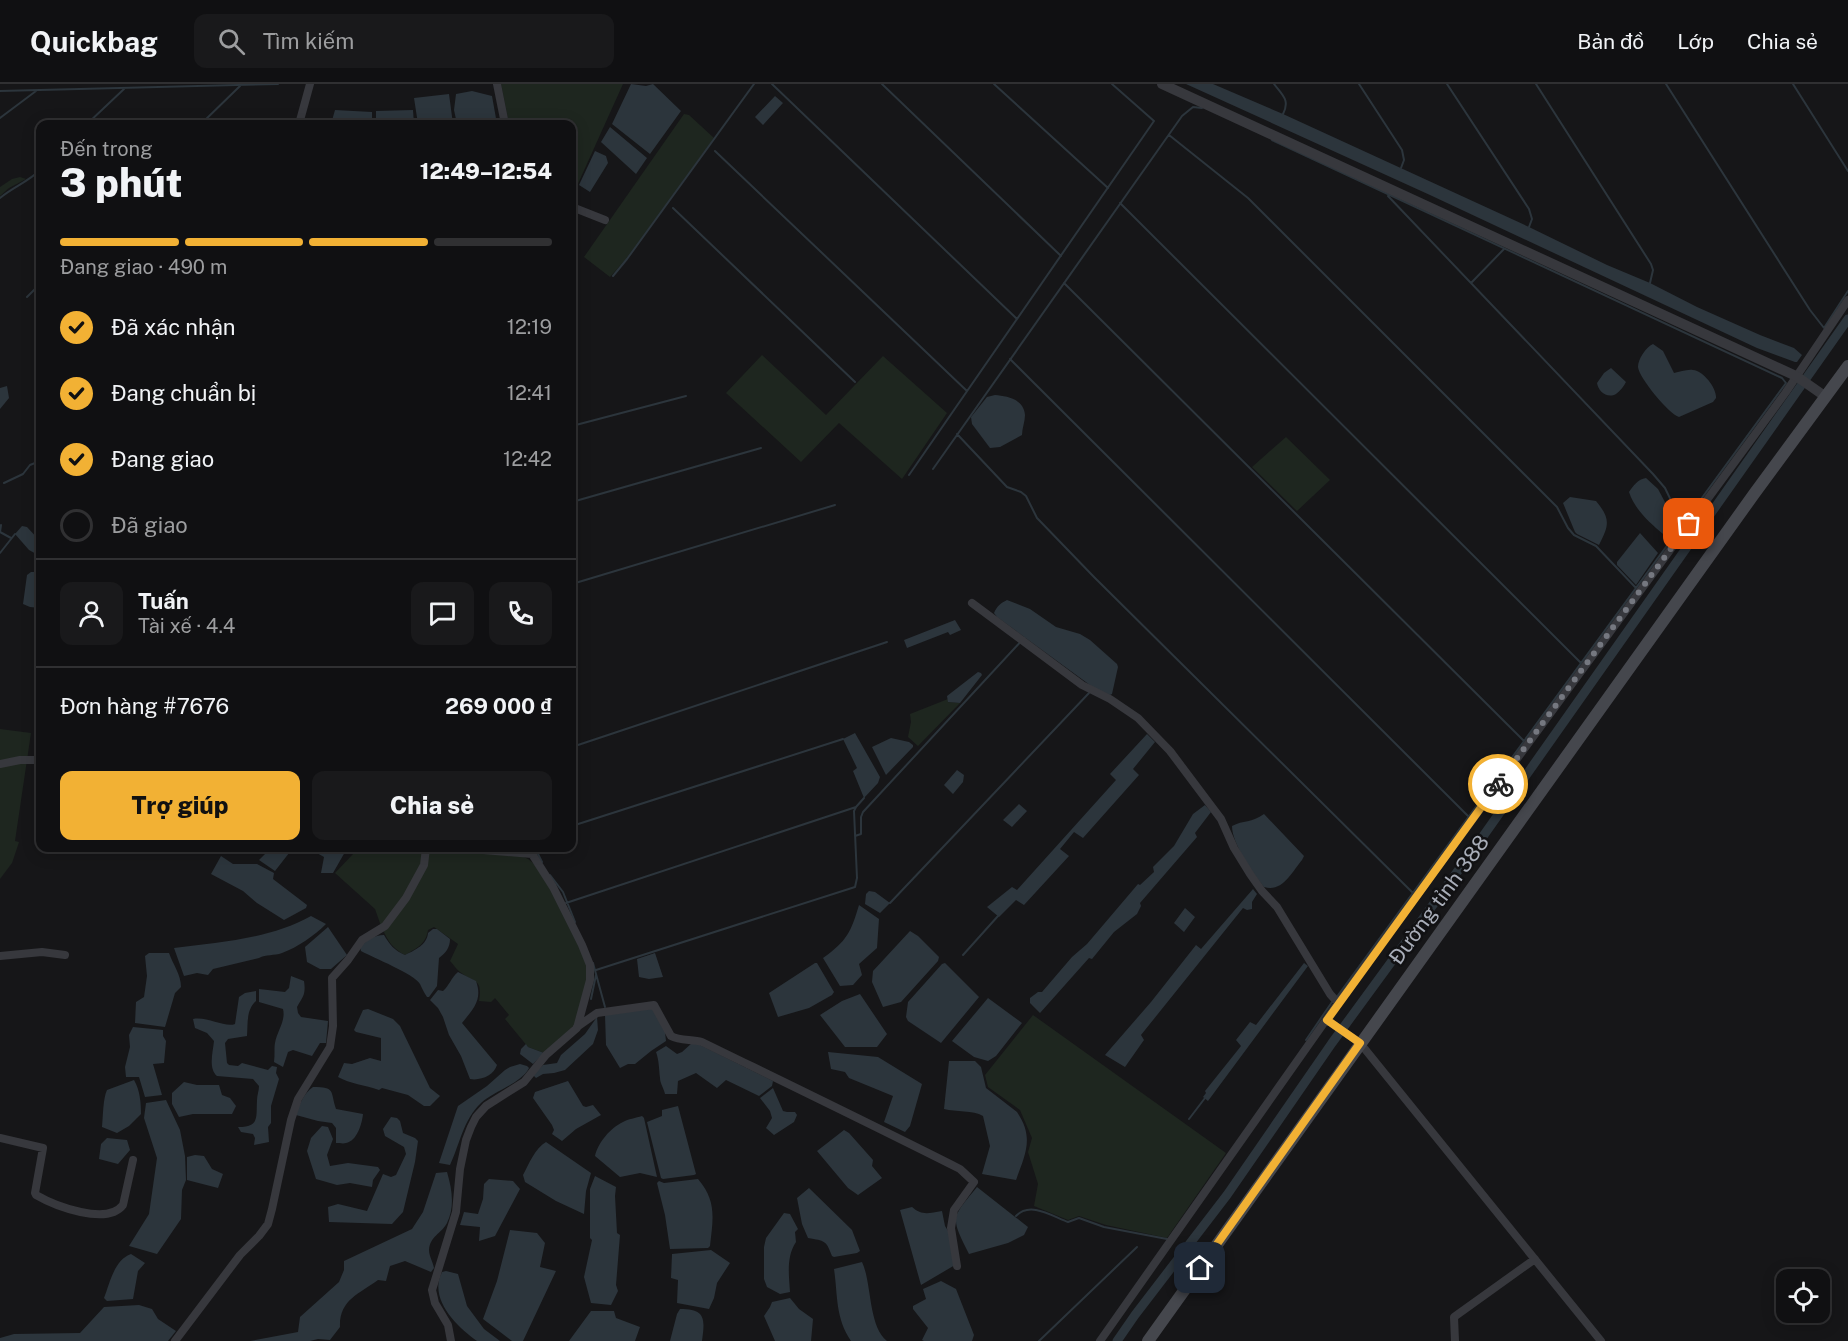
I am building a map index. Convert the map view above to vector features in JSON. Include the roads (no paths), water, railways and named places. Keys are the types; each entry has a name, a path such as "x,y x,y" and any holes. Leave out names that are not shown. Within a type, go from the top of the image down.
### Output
{"main road":[{"name":"Đường tỉnh 388","path":"1148,1341 1358,1042 1823,395 1848,366"}],"street":[{"path":"300,120 310,84"},
{"path":"497,84 504,120"},
{"path":"1162,84 1798,377 1823,395"},
{"path":"576,209 605,220"},
{"path":"1100,1341 1231,1153 1328,1021 1338,1003 1798,377 1848,300"},
{"path":"972,603 1082,685 1110,699 1138,718 1170,751 1221,819 1234,848 1255,882 1277,907 1330,994 1338,1003"},
{"path":"0,764 36,760"},
{"path":"175,1341 240,1255 268,1224 291,1120 298,1099 330,1047 333,1026 332,978 362,940 385,926 406,898 424,865 426,852"},
{"path":"531,852 557,896 590,965 590,980 577,1028"},
{"path":"0,956 42,952 65,954"},
{"path":"451,1341 448,1325 435,1303 432,1286 456,1212 460,1169 471,1127 486,1106 524,1082 546,1055 597,1013 654,1005 671,1036 702,1042 960,1169 974,1182 954,1210 951,1228 957,1266"},
{"path":"1328,1021 1358,1042 1601,1341"},
{"path":"0,1138 43,1148 36,1195 79,1211 106,1215 121,1209 133,1160"},
{"path":"1455,1341 1454,1317 1535,1259"}],"waterway":[{"path":"0,91 278,84"},
{"path":"613,276 754,84"},
{"path":"772,84 1017,319"},
{"path":"882,84 1061,256"},
{"path":"994,84 1108,188"},
{"path":"909,475 1154,121 1112,84"},
{"path":"1274,84 1286,102 1283,114"},
{"path":"1359,84 1402,150 1404,160 1401,168"},
{"path":"1447,84 1529,209 1532,219 1529,227"},
{"path":"1536,84 1651,264 1653,270 1650,283"},
{"path":"1666,84 1810,310 1824,328 1848,291"},
{"path":"1793,84 1848,171"},
{"path":"205,120 240,86"},
{"path":"91,120 124,89"},
{"path":"0,118 36,91"},
{"path":"933,469 1182,116 1193,107 1202,108"},
{"path":"1169,135 1248,198 1557,507 1574,535 1596,546 1636,588"},
{"path":"1272,140 1782,378 1786,383 1336,998"},
{"path":"715,151 967,391"},
{"path":"0,198 36,174"},
{"path":"1388,196 1653,474 1665,488 1678,515 1685,520"},
{"path":"1120,203 1581,663"},
{"path":"673,208 855,382"},
{"path":"1471,283 1504,249"},
{"path":"1064,283 1523,740"},
{"path":"27,297 36,288"},
{"path":"1117,1341 1227,1195 1332,1043 1479,842 1848,319"},
{"path":"1010,359 1469,817"},
{"path":"576,425 686,396"},
{"path":"957,434 1007,487 1026,496 1037,518 1094,577 1413,893"},
{"path":"576,501 761,448"},
{"path":"4,483 23,474 30,465 36,463"},
{"path":"576,583 835,505"},
{"path":"1,525 0,532 11,538"},
{"path":"0,553 15,534"},
{"path":"855,836 861,834 863,812 1025,637"},
{"path":"576,746 887,642"},
{"path":"890,903 1089,693"},
{"path":"576,825 843,739"},
{"path":"856,807 864,798"},
{"path":"566,903 856,807 854,811 857,878 855,887 596,970"},
{"path":"537,852 542,862"},
{"path":"550,875 563,892 575,922"},
{"path":"963,955 998,916"},
{"path":"593,963 605,1007"},
{"path":"591,999 596,975"},
{"path":"1306,1040 1332,1002"},
{"path":"1189,1119 1205,1098"},
{"path":"1016,1216 1028,1210 1041,1211 1068,1222 1079,1218 1104,1227 1167,1239"},
{"path":"1039,1341 1137,1247"}]}
